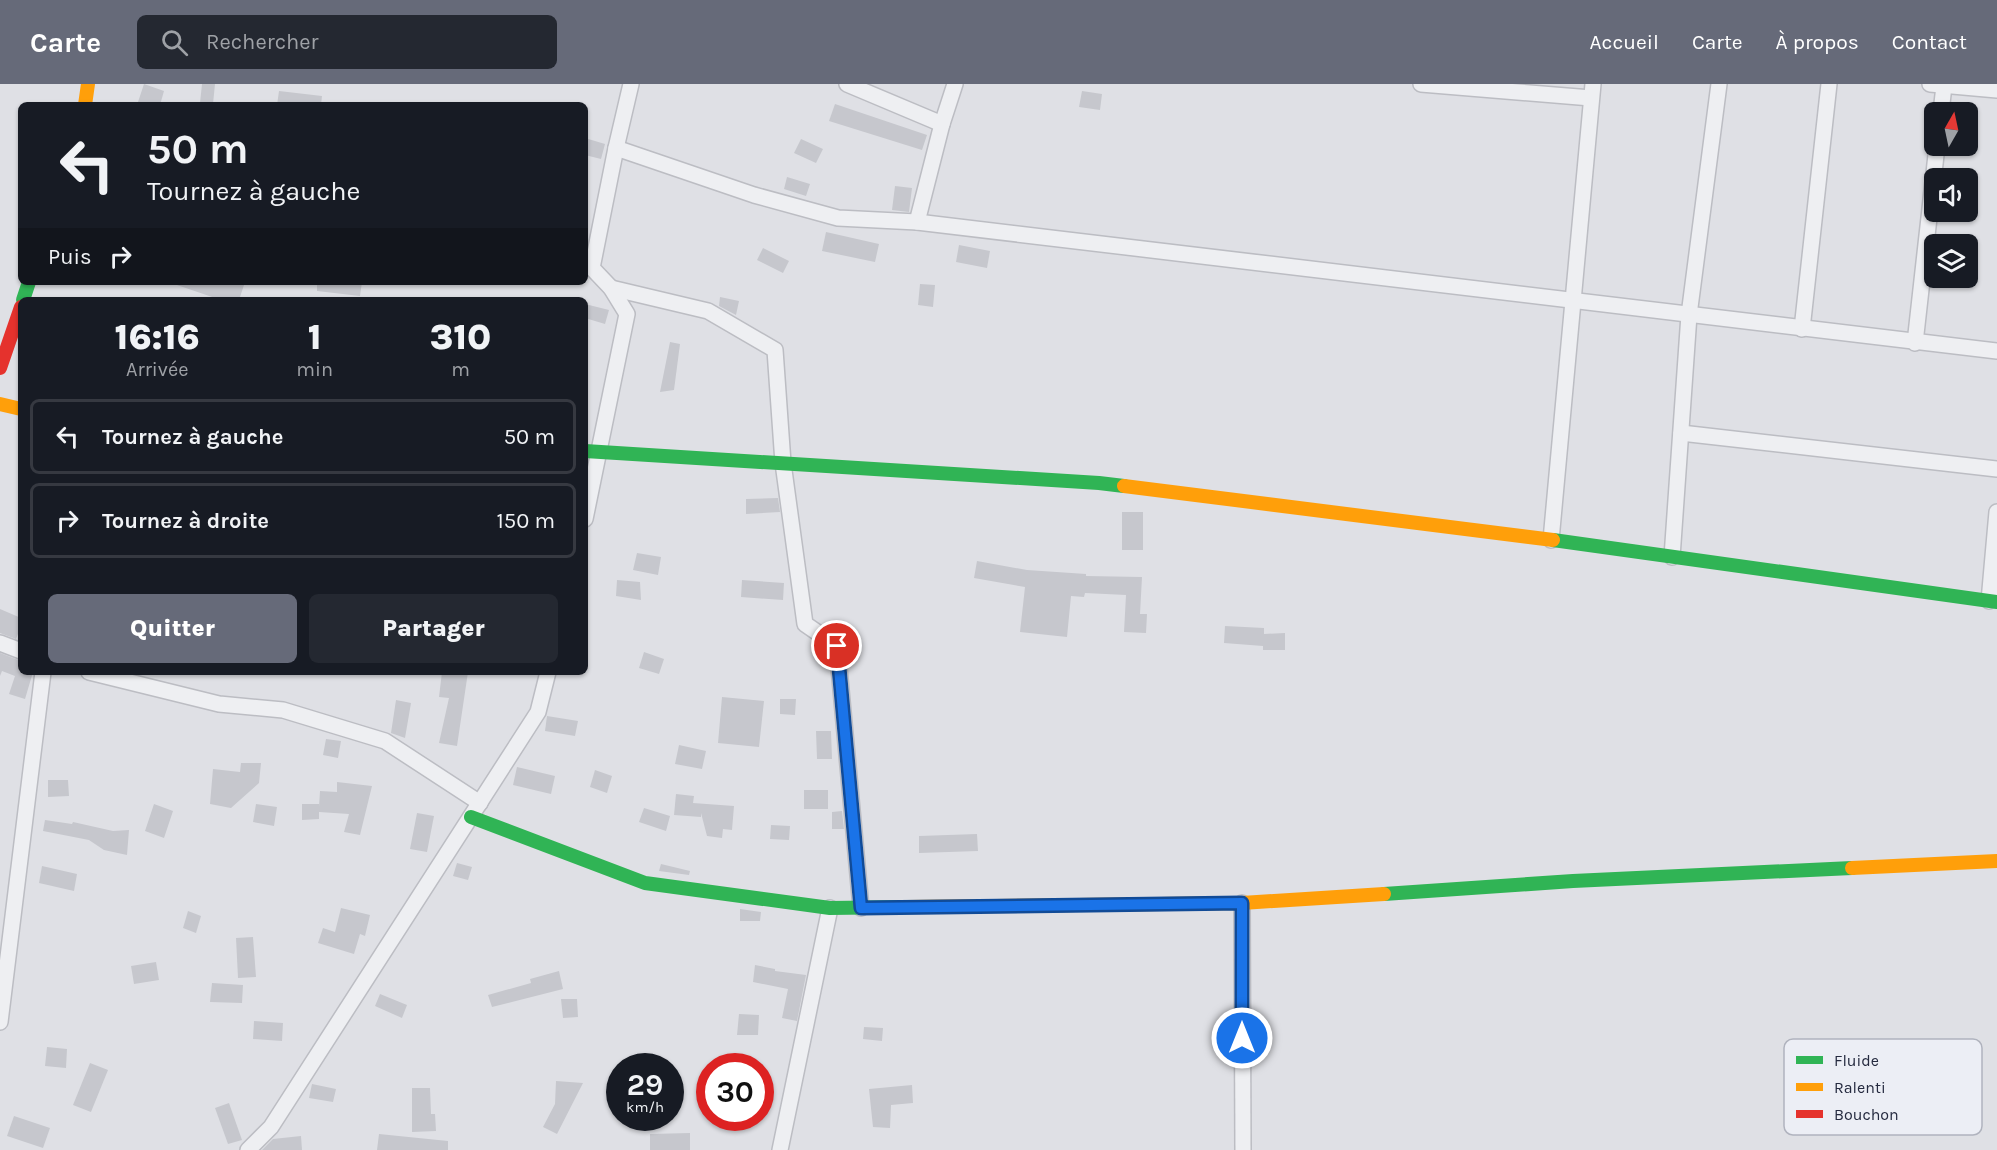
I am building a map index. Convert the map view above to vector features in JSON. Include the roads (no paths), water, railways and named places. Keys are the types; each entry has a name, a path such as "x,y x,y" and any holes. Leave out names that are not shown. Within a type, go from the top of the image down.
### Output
{"street":[{"path":"85,102 88,84"},
{"path":"588,490 592,451 627,315 611,288 592,268 631,84"},
{"path":"847,84 942,124"},
{"path":"917,222 942,124 955,84"},
{"path":"1421,84 1592,91 1551,540"},
{"path":"1672,557 1689,315 1719,84"},
{"path":"1802,329 1829,84"},
{"path":"1940,102 1937,85 1997,90"},
{"path":"616,148 754,195 838,218 917,222 1997,351"},
{"path":"1915,343 1936,156"},
{"path":"611,288 708,311 775,350 783,463 805,624 837,646 861,908"},
{"path":"0,368 18,316"},
{"path":"0,404 18,408"},
{"path":"1680,433 1997,469"},
{"path":"592,451 1099,483 1551,540 1993,602 1997,512"},
{"path":"0,643 18,650"},
{"path":"0,1022 43,675"},
{"path":"101,675 219,704 283,710 385,741 480,803"},
{"path":"248,1150 271,1126 538,712 547,675"},
{"path":"471,818 645,883 830,908 1242,903 1573,881 1997,861"},
{"path":"1242,903 1243,1150"},
{"path":"780,1150 830,908"}]}
